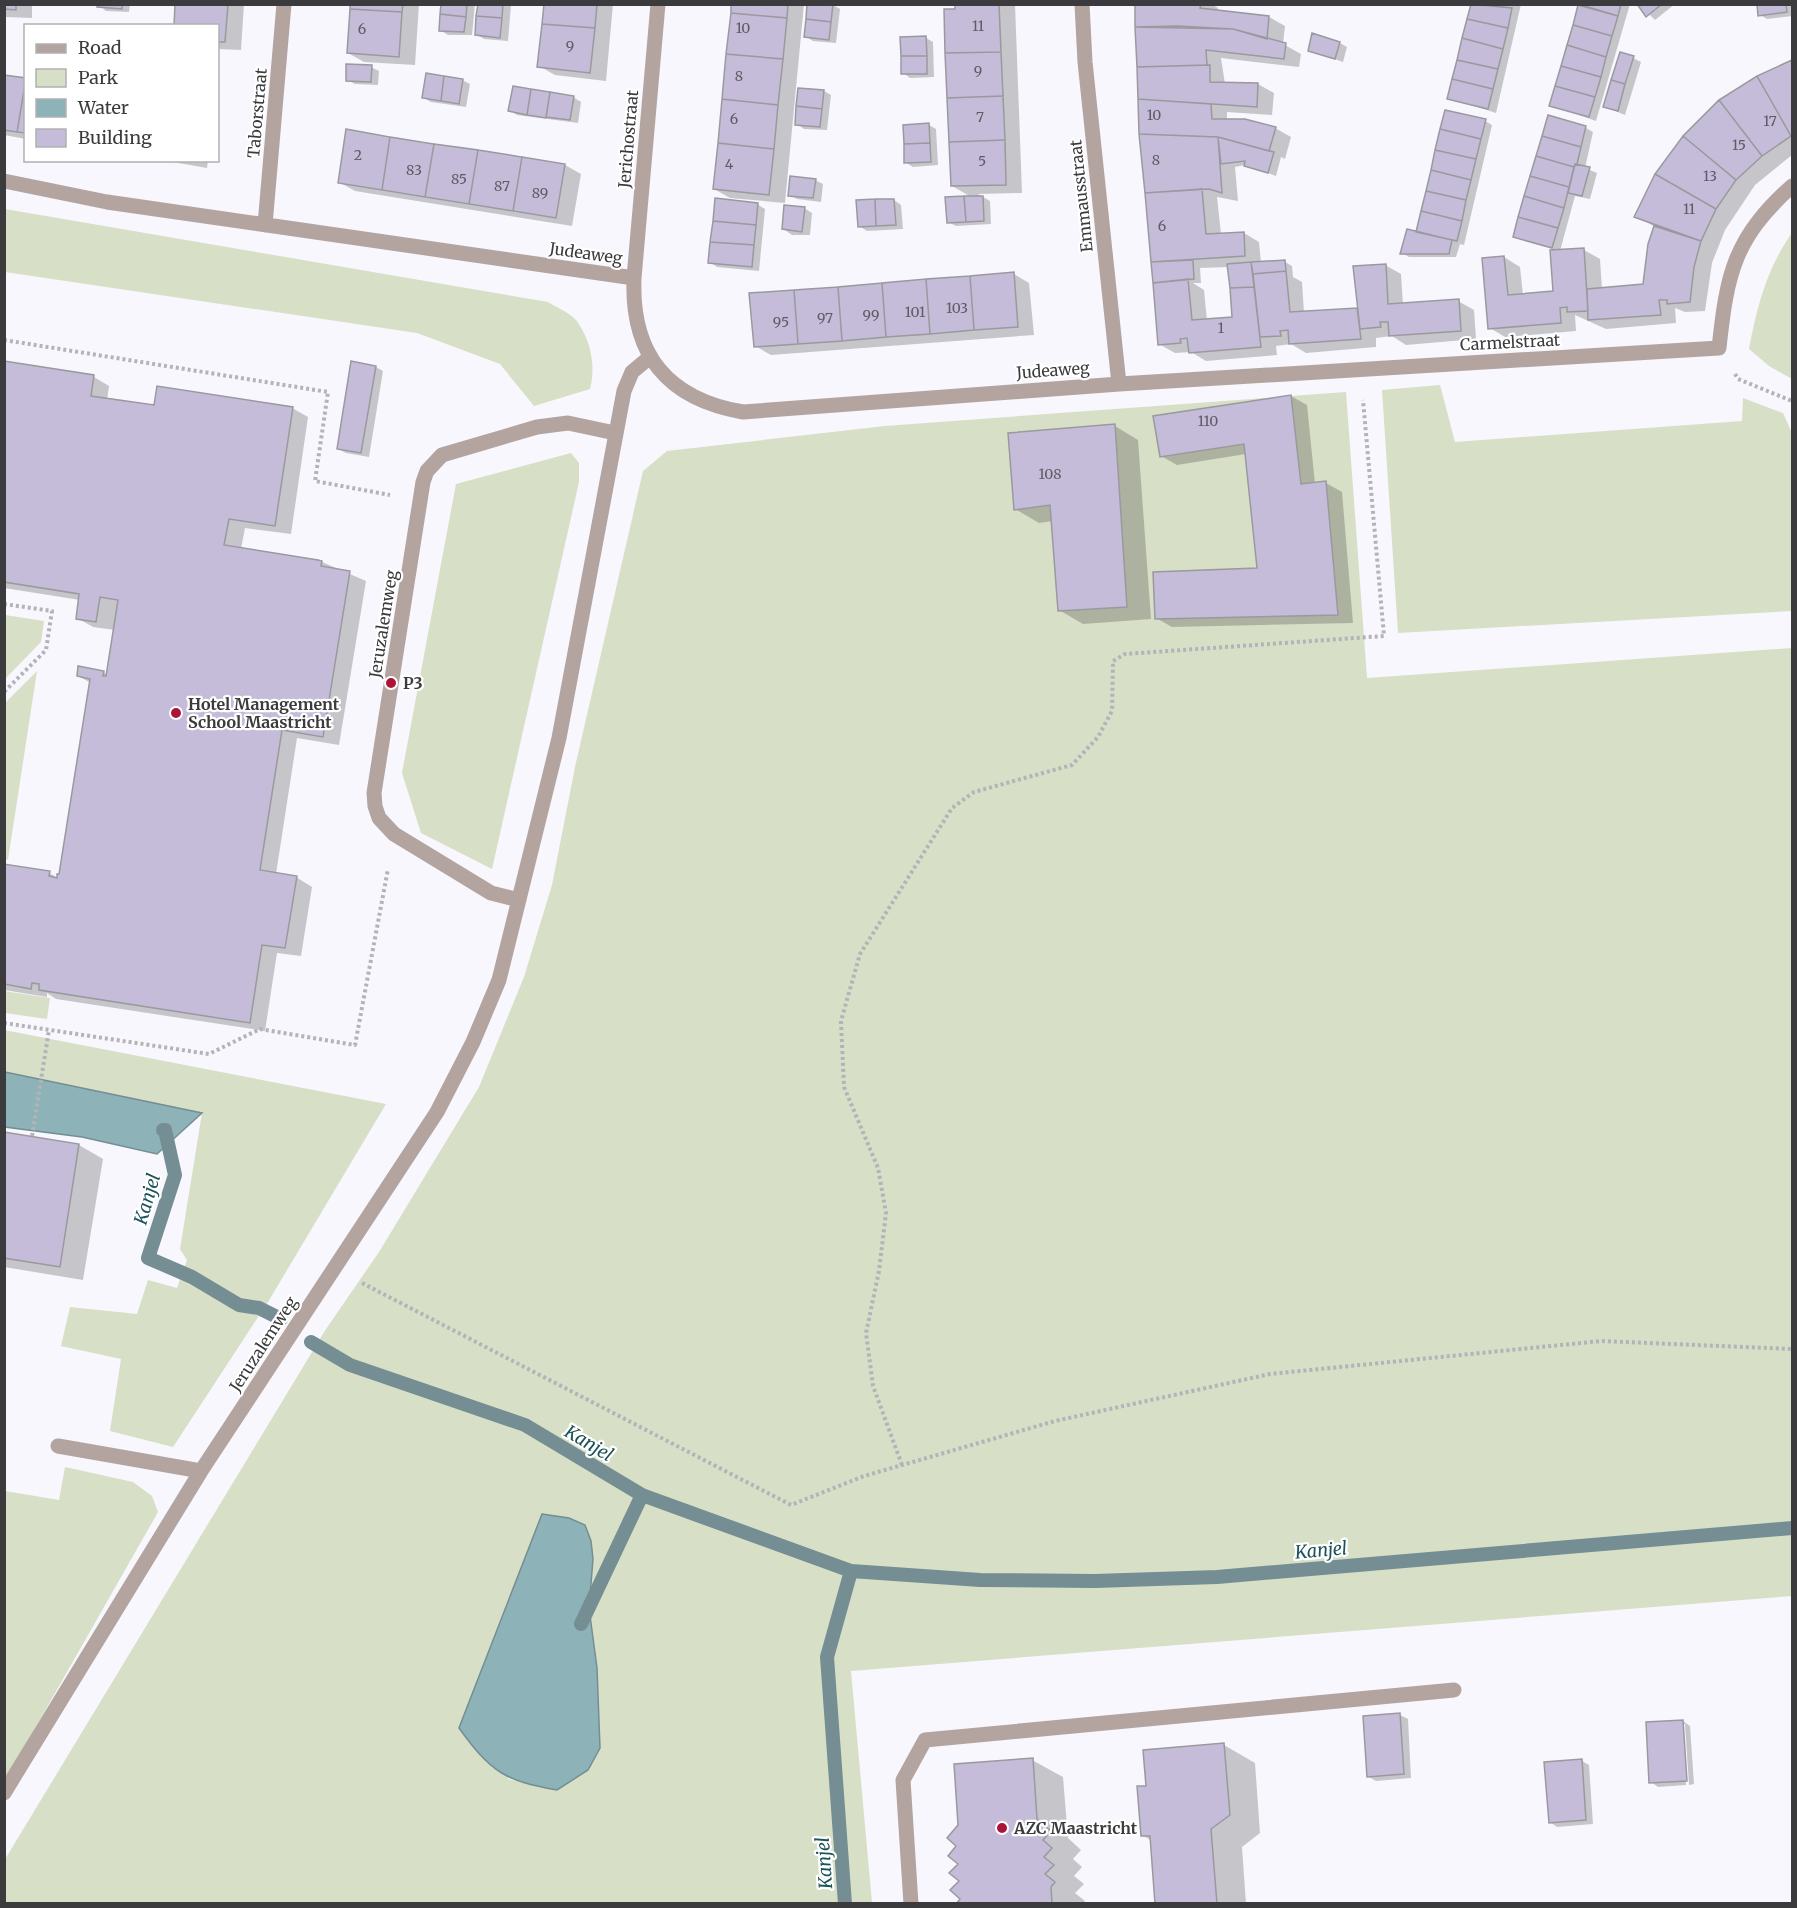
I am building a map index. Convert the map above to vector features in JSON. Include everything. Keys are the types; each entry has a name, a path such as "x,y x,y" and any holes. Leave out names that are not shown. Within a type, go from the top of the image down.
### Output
{"street":[{"name":"Taborstraat","path":"265,225 284,4"},
{"name":"Jerichostraat","path":"634,278 657,4"},
{"name":"Emmausstraat","path":"1082,4 1085,62 1119,384"},
{"name":"Judeaweg","path":"4,181 107,202 634,278 633,305 636,323 650,357 667,378 689,396 715,407 742,412 1119,384"},
{"path":"1719,348 1726,290 1739,249 1752,227 1792,186"},
{"name":"Carmelstraat","path":"1119,384 1719,348"},
{"name":"Jeruzalemweg","path":"4,1793 201,1471 437,1113 473,1042 499,980 559,738 624,390 632,372 650,357"},
{"name":"Jeruzalemweg","path":"519,900 491,892 394,834 379,818 375,806 375,793 420,501 427,471 442,454 537,427 568,423 615,433"},
{"path":"58,1446 201,1471"},
{"path":"911,1904 903,1780 925,1740 1454,1690"}],"path":[{"path":"4,340 328,392 315,482 420,501"},
{"path":"1719,348 1738,379 1792,401"},
{"path":"902,1465 873,1386 866,1333 879,1271 886,1213 878,1168 844,1087 841,1021 860,954 952,808 974,792 1072,765 1098,737 1112,711 1113,661 1125,654 1384,636 1360,370"},
{"path":"4,604 52,610 46,650 4,692"},
{"path":"4,1023 209,1054 260,1029 355,1045 394,834"},
{"path":"32,1136 49,1030"},
{"path":"335,1269 791,1505 864,1476 1055,1421 1270,1374 1601,1341 1792,1349"}],"green space":[{"path":"5,209 548,302 573,317 585,336 592,362 590,389 534,406 500,364 417,333 5,272"},
{"path":"1792,233 1792,379 1769,366 1749,349 1764,288 1783,246"},
{"path":"1440,385 1455,442 1742,421 1743,398 1783,413 1792,433 1792,611 1398,633 1382,390"},
{"path":"1346,392 1367,678 1792,648 1792,1596 851,1671 872,1903 5,1904 4,1861 326,1329 379,1252 479,1087 524,977 552,885 575,767 643,471 667,451 885,426","holes":["591,1541 593,1559 589,1608 597,1668 557,1790 508,1779"]},
{"path":"571,453 579,463 579,482 492,869 421,833 402,773 456,484"},
{"path":"5,615 44,621 41,642 5,679"},
{"path":"37,671 8,860 5,859 5,703"},
{"path":"4,991 50,998 47,1019 5,1013"},
{"path":"4,1030 386,1104 268,1302 173,1447 110,1431 121,1359 61,1346 70,1307 137,1314 148,1280 177,1288 187,1260 180,1249 202,1113 5,1072"},
{"path":"65,1467 133,1482 152,1496 158,1512 5,1781 5,1491 59,1500"}],"water":[{"path":"5,1072 202,1113 157,1154 82,1137 5,1127"},
{"path":"542,1514 569,1518 585,1525 591,1541 593,1559 589,1608 597,1668 600,1748 588,1770 557,1790 524,1783 500,1772 480,1755 459,1728"}],"building":[{"path":"4,4 16,4 16,10 4,9"},
{"path":"97,4 122,4 122,9 97,7"},
{"path":"175,4 228,4 225,42 219,42 219,24 174,24"},
{"path":"350,4 403,4 402,12 350,9"},
{"path":"441,4 467,4 466,17 440,14"},
{"path":"478,4 503,4 502,18 476,16"},
{"path":"544,4 597,4 595,28 542,24"},
{"path":"731,4 788,4 787,18 731,13"},
{"path":"807,4 833,4 831,22 806,19"},
{"path":"955,4 999,4 1001,52 945,53 944,9 955,9"},
{"path":"1135,4 1201,4 1200,8 1269,16 1267,39 1233,29 1135,27"},
{"path":"1471,4 1512,8 1508,28 1467,19"},
{"path":"1578,4 1621,4 1618,16"},
{"path":"1637,4 1662,4 1646,17"},
{"path":"1757,4 1786,4 1787,12 1758,16"},
{"path":"1578,5 1618,16 1612,36 1573,25"},
{"path":"350,9 402,12 399,57 347,53"},
{"path":"731,13 787,18 783,59 726,54"},
{"path":"440,14 466,17 464,32 439,31"},
{"path":"476,16 502,18 500,38 475,35"},
{"path":"806,19 831,22 829,40 804,37"},
{"path":"1467,19 1508,28 1503,49 1462,38"},
{"path":"542,24 595,28 590,73 537,67"},
{"path":"1573,25 1612,36 1606,57 1567,45"},
{"path":"1178,26 1233,29 1286,43 1284,59 1206,50 1207,65 1137,67 1135,27"},
{"path":"1312,33 1340,42 1335,59 1308,51"},
{"path":"926,36 927,56 901,56 900,37"},
{"path":"1462,38 1503,49 1498,69 1457,60"},
{"path":"1567,45 1606,57 1601,77 1561,66"},
{"path":"1001,52 1003,96 947,98 945,53"},
{"path":"1620,52 1634,56 1625,84 1611,80"},
{"path":"726,54 783,59 778,105 722,99"},
{"path":"901,56 927,56 927,74 901,74"},
{"path":"1457,60 1498,69 1493,89 1452,79"},
{"path":"1792,60 1792,136 1791,136 1757,76"},
{"path":"346,64 372,65 371,82 346,81"},
{"path":"1210,65 1210,82 1258,83 1257,107 1138,99 1137,67"},
{"path":"1561,66 1601,77 1595,97 1555,86"},
{"path":"426,73 444,76 441,101 422,98"},
{"path":"4,75 24,78 17,132 4,130"},
{"path":"444,76 463,79 459,104 441,101"},
{"path":"1757,76 1791,136 1762,156 1719,100"},
{"path":"1452,79 1493,89 1488,109 1447,99"},
{"path":"1611,80 1625,84 1618,111 1603,107"},
{"path":"513,86 531,89 527,115 508,111"},
{"path":"1555,86 1595,97 1589,117 1549,106"},
{"path":"798,88 824,90 822,109 796,106"},
{"path":"531,89 550,92 546,118 527,115"},
{"path":"24,91 24,133 17,132"},
{"path":"550,92 574,96 570,120 546,117"},
{"path":"1003,96 1005,140 949,142 947,98"},
{"path":"722,99 778,105 774,149 718,143"},
{"path":"1138,99 1211,104 1212,119 1245,119 1276,127 1269,151 1218,137 1139,134"},
{"path":"1719,100 1762,156 1736,180 1683,136"},
{"path":"796,106 822,109 820,127 795,125"},
{"path":"1445,110 1486,119 1481,139 1440,129"},
{"path":"1548,115 1586,126 1581,147 1542,136"},
{"path":"929,123 930,143 904,144 903,125"},
{"path":"346,129 390,137 382,190 338,183"},
{"path":"1440,129 1481,139 1476,159 1435,150"},
{"path":"1139,134 1218,137 1222,193 1209,189 1145,193"},
{"path":"1542,136 1581,147 1577,164 1574,167 1536,156"},
{"path":"1683,136 1736,180 1716,209 1655,174"},
{"path":"390,137 434,144 425,197 382,190"},
{"path":"1218,137 1274,152 1268,173 1244,166 1245,161 1221,164"},
{"path":"1005,140 1006,185 951,186 949,142"},
{"path":"718,143 774,149 769,195 713,189"},
{"path":"930,143 931,162 904,163 904,144"},
{"path":"434,144 478,150 469,204 425,197"},
{"path":"478,150 522,157 513,211 469,204"},
{"path":"1435,150 1476,159 1471,180 1431,170"},
{"path":"1536,156 1574,167 1569,187 1530,176"},
{"path":"522,157 565,164 556,218 513,211"},
{"path":"1575,164 1590,167 1582,196 1568,193"},
{"path":"1431,170 1471,180 1466,200 1426,191"},
{"path":"1655,174 1716,209 1701,241 1634,217"},
{"path":"790,176 816,179 813,198 788,196"},
{"path":"1530,176 1569,187 1564,208 1524,196"},
{"path":"1202,189 1206,234 1244,232 1245,256 1151,262 1145,193"},
{"path":"1426,191 1466,200 1462,221 1421,211"},
{"path":"964,196 966,222 947,223 945,197"},
{"path":"964,196 983,196 984,221 966,222"},
{"path":"1524,196 1564,208 1558,228 1518,217"},
{"path":"715,198 758,203 756,225 713,221"},
{"path":"875,199 894,199 896,225 876,226"},
{"path":"875,199 876,226 858,227 856,200"},
{"path":"784,205 805,207 802,232 782,229"},
{"path":"1421,211 1462,221 1457,241 1416,232"},
{"path":"1518,217 1558,228 1552,248 1513,237"},
{"path":"713,221 756,225 754,245 710,242"},
{"path":"1654,226 1701,241 1694,267 1690,302 1667,304 1667,300 1659,300 1661,315 1588,320 1587,289 1643,284 1648,244"},
{"path":"1407,229 1452,240 1449,254 1400,254"},
{"path":"710,242 754,245 752,267 708,263"},
{"path":"1584,248 1588,311 1567,312 1567,307 1560,308 1561,323 1488,329 1482,258 1504,256 1508,295 1553,291 1550,250"},
{"path":"1193,260 1194,279 1153,283 1151,262"},
{"path":"1285,260 1286,271 1253,274 1251,262"},
{"path":"1251,262 1254,287 1230,288 1227,264"},
{"path":"1386,264 1388,304 1459,299 1461,331 1389,336 1388,322 1380,322 1381,327 1360,329 1353,266"},
{"path":"1286,271 1290,312 1357,308 1361,339 1289,344 1288,330 1280,331 1281,336 1260,337 1253,274"},
{"path":"1014,272 1018,327 974,330 970,276"},
{"path":"970,276 974,330 930,334 926,279"},
{"path":"926,279 930,334 886,337 882,283"},
{"path":"1188,279 1192,320 1232,317 1230,288 1254,287 1261,347 1189,353 1187,338 1180,339 1181,343 1158,345 1153,283"},
{"path":"882,283 886,337 842,341 838,287"},
{"path":"838,287 842,341 798,344 794,290"},
{"path":"794,290 798,344 754,347 749,293"},
{"path":"4,361 94,375 91,396 154,405 157,386 293,407 275,526 229,519 224,545 318,560 322,561 321,566 350,571 323,737 282,730 260,870 297,876 285,948 262,945 250,1023 39,990 39,984 32,983 31,989 4,984 4,864 50,871 49,876 57,878 59,874 90,679 77,676 78,666 104,671 103,676 106,676 118,600 100,597 96,622 76,619 79,594 4,582"},
{"path":"351,361 376,366 361,453 337,449"},
{"path":"1291,395 1301,484 1326,481 1338,615 1155,619 1153,572 1257,568 1244,444 1160,457 1153,416"},
{"path":"1115,424 1127,607 1058,611 1050,505 1014,510 1008,433"},
{"path":"4,1132 79,1144 60,1267 4,1258"},
{"path":"1400,1713 1404,1774 1367,1777 1363,1716"},
{"path":"1683,1720 1687,1781 1649,1783 1646,1722"},
{"name":"AZC Maastricht","path":"1224,1743 1230,1815 1211,1829 1217,1904 1155,1904 1150,1836 1141,1836 1137,1786 1146,1786 1143,1750"},
{"name":"AZC Maastricht","path":"1033,1758 1037,1819 1051,1831 1043,1840 1052,1848 1044,1857 1054,1865 1045,1874 1055,1882 1051,1887 1052,1904 956,1904 960,1899 950,1890 959,1881 949,1873 958,1864 948,1856 956,1846 947,1838 958,1825 954,1764"},
{"path":"1582,1759 1586,1820 1549,1823 1544,1762"}],"waterway":[{"name":"Kanjel","path":"163,1130 165,1130 175,1175 148,1258 192,1277 239,1305 259,1308 281,1319"},
{"name":"Kanjel","path":"311,1342 350,1365 525,1425 642,1495 851,1571 980,1580 1095,1581 1217,1577 1792,1528"},
{"path":"581,1624 642,1495"},
{"name":"Kanjel","path":"845,1904 827,1657 851,1571"}],"place":[{"name":"P3","path":"391,683"},
{"name":"Hotel Management School Maastricht","path":"176,713"},
{"name":"AZC Maastricht","path":"1002,1828"}]}
